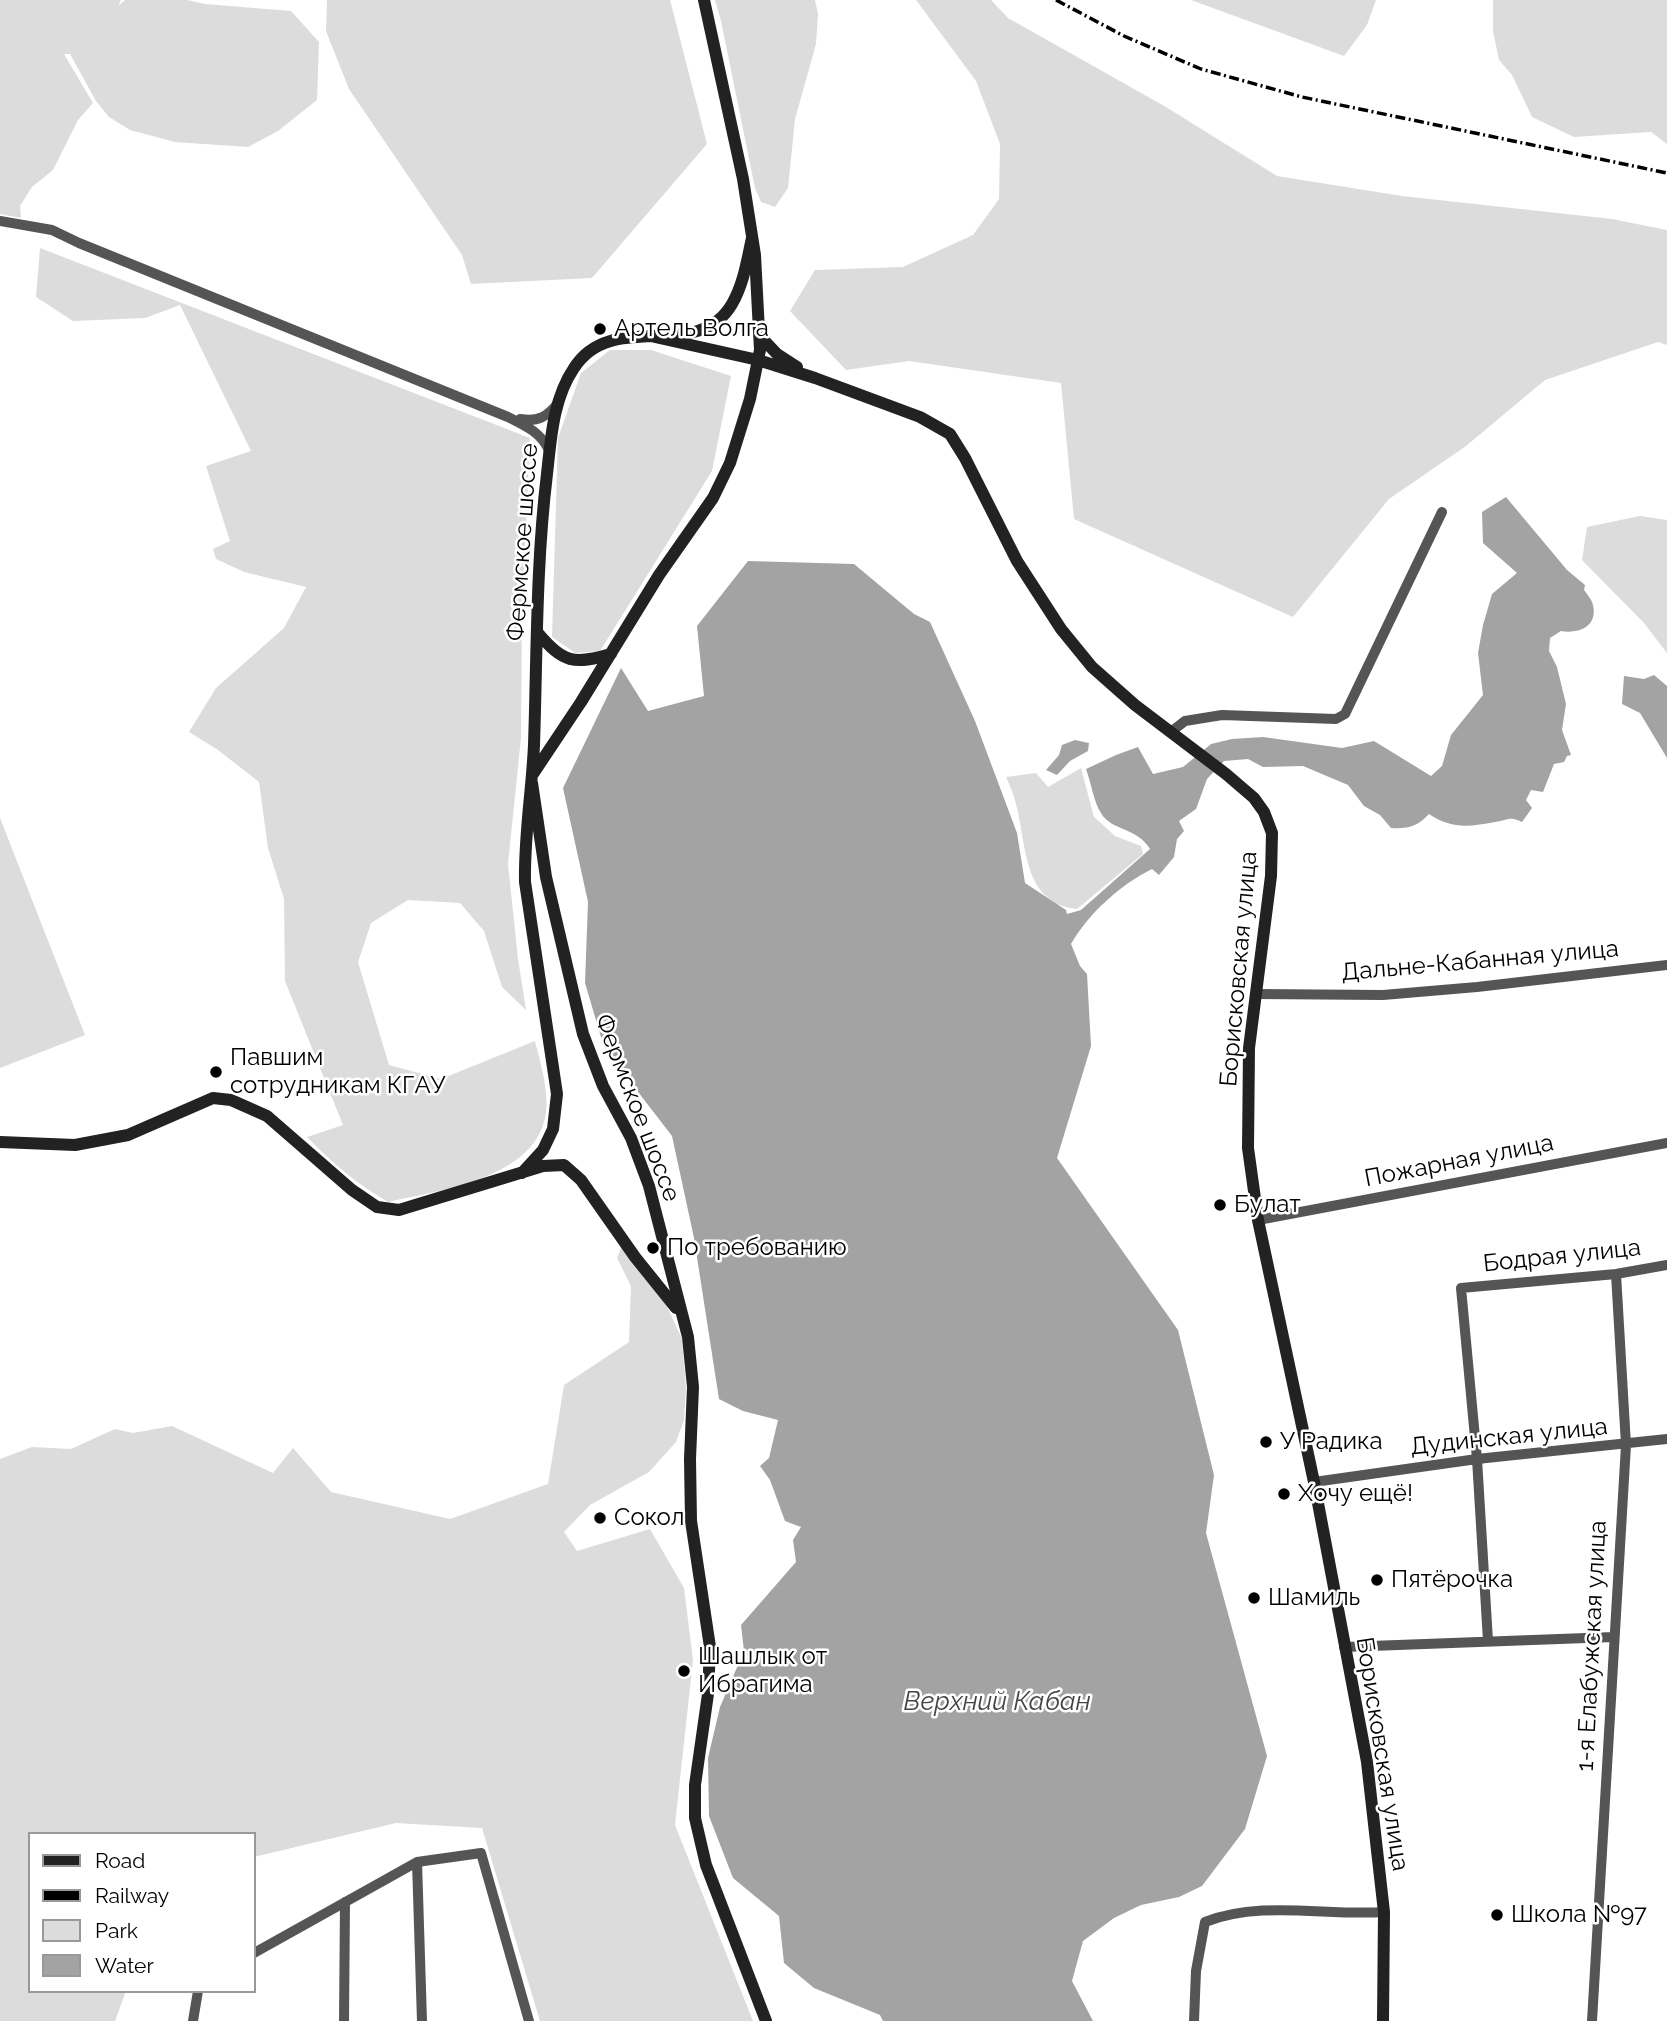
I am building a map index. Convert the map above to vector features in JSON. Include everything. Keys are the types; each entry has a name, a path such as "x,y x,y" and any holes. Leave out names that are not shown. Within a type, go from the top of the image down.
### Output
{"street":[{"name":"Фермское шоссе","path":"704,0 743,179 752,238 761,336 758,360 740,436 713,498 659,575 533,778 546,877 583,1034 603,1086 631,1138 649,1186 688,1337 694,1387 690,1459 691,1521 710,1647 708,1694 695,1785 695,1818 706,1865 766,2021"},
{"path":"0,221 52,230 508,417 531,428 550,450"},
{"name":"Фермское шоссе","path":"655,337 697,331 719,320 731,306 744,278 752,238"},
{"name":"Фермское шоссе","path":"522,1173 543,1150 553,1129 557,1094 525,882 525,855 533,778 541,526 558,403 575,366 595,347 621,337 635,335 758,360 815,378"},
{"path":"761,336 777,354 815,378 920,417 950,434 1017,561 1060,629 1092,667 1135,705 1172,731 1185,721 1222,715 1336,719 1345,714 1442,512"},
{"path":"508,417 534,421 546,416 558,403"},
{"path":"538,633 553,652 571,660 589,661 611,654"},
{"name":"Борисковская улица","path":"1172,731 1254,799 1264,812 1272,833 1272,876 1249,1048 1248,1147 1258,1220 1314,1482 1367,1762 1384,1912 1383,2021"},
{"name":"Дальне-Кабанная улица","path":"1255,994 1383,995 1667,965"},
{"path":"0,1142 75,1145 128,1135 213,1097 239,1102 267,1116 352,1190 377,1207 399,1210 543,1166 564,1165 581,1180 635,1257 674,1303 688,1337"},
{"name":"Пожарная улица","path":"1258,1220 1667,1143"},
{"name":"Бодрая улица","path":"1477,1460 1461,1288 1616,1274 1667,1265"},
{"name":"1-я Елабужская улица","path":"1592,2021 1626,1445 1616,1274"},
{"name":"Дудинская улица","path":"1314,1482 1477,1460 1667,1439"},
{"path":"1477,1460 1488,1640"},
{"path":"1344,1647 1613,1637"},
{"path":"256,1952 417,1862 481,1853 529,2021"},
{"path":"417,1862 422,2021"},
{"path":"344,2021 345,1902"},
{"path":"1194,2021 1196,1971 1205,1922 1220,1916 1245,1913 1384,1912"},
{"path":"193,2021 198,1993"}],"green space":[{"path":"0,0 121,0 118,6 125,0 187,0 291,11 319,42 317,100 278,131 248,147 175,142 130,130 109,117 96,101 70,54 64,54 93,103 78,120 53,170 32,187 20,206 21,218 0,214"},
{"path":"327,0 670,0 707,144 592,278 471,284 462,255 349,89 326,31"},
{"path":"715,0 815,0 818,14 816,44 795,119 788,188 775,207 761,202 755,188"},
{"path":"916,0 991,0 1008,18 1166,107 1277,176 1402,196 1612,219 1667,230 1667,345 1658,342 1545,380 1466,446 1389,499 1293,617 1074,519 1061,383 909,361 846,370 790,311 815,270 903,267 973,235 999,199 1000,144 976,81"},
{"path":"1191,0 1376,0 1367,25 1344,56"},
{"path":"1493,0 1667,0 1667,144 1651,132 1574,137 1532,117 1512,75 1499,60 1493,31"},
{"path":"40,248 530,438 522,610 521,738 508,864 526,1010 502,987 484,931 460,903 408,900 371,923 358,962 389,1065 441,1079 535,1041 546,1094 544,1122 533,1144 515,1161 492,1174 465,1184 388,1202 345,1172 307,1137 343,1125 285,981 284,899 268,848 259,782 218,750 189,732 216,688 284,628 306,587 244,572 216,559 213,549 230,541 206,466 251,451 180,305 145,318 73,321 36,297"},
{"path":"610,350 651,350 731,376 712,471 600,651 575,653 552,637 558,438 581,373"},
{"path":"1640,516 1667,520 1667,653 1644,623 1582,560 1587,527"},
{"path":"1081,768 1094,817 1115,836 1141,846 1143,854 1077,909 1059,904 1046,896 1036,884 1030,870 1015,801 1006,777 1036,773 1048,787"},
{"path":"0,818 85,1035 0,1068"},
{"path":"623,1243 666,1304 682,1339 686,1388 684,1420 676,1442 649,1472 590,1505 564,1532 577,1551 650,1529 684,1588 693,1660 675,1825 753,2021 540,2021 482,1828 396,1823 256,1857 256,1832 28,1832 28,1993 125,1993 115,2021 0,2021 0,1459 32,1447 71,1449 115,1429 133,1433 172,1426 273,1473 293,1448 331,1492 450,1519 548,1484 564,1385 629,1342 631,1286 617,1258"}],"water":[{"name":"Верхний Кабан","path":"1506,497 1567,570 1585,585 1584,590 1592,603 1594,613 1590,624 1580,630 1561,631 1550,638 1549,651 1557,667 1566,704 1562,730 1571,755 1567,756 1564,762 1554,764 1543,792 1531,790 1526,800 1532,808 1522,822 1512,819 1460,826 1429,814 1412,826 1391,828 1380,815 1364,806 1348,785 1303,766 1263,767 1248,759 1224,761 1207,779 1196,809 1179,821 1184,831 1177,839 1174,857 1159,875 1152,869 1117,892 1087,921 1071,944 1080,966 1087,974 1091,1046 1057,1158 1178,1330 1214,1475 1206,1533 1267,1756 1245,1829 1202,1886 1179,1897 1141,1905 1114,1918 1083,1941 1072,1981 1093,2021 883,2021 880,2015 814,1988 784,1963 779,1916 733,1878 709,1816 708,1758 720,1707 744,1651 741,1625 796,1562 793,1540 801,1527 785,1521 770,1480 760,1466 769,1458 778,1420 743,1411 719,1399 694,1238 672,1136 628,1079 601,1037 585,983 588,902 563,788 621,668 648,711 704,696 697,626 748,561 854,564 914,614 930,622 975,721 1017,833 1025,883 1066,910 1067,914 1081,910 1150,849 1138,837 1105,819 1096,804 1086,769 1116,755 1138,747 1153,774 1183,767 1211,744 1232,739 1263,737 1342,748 1374,741 1431,776 1442,766 1451,735 1483,695 1478,653 1492,594 1517,573 1483,543 1482,512"},
{"path":"1654,675 1667,686 1667,758 1640,713 1622,704 1624,676 1644,679"},
{"path":"1075,740 1089,743 1088,751 1070,761 1057,775 1046,770 1059,755 1062,745"}],"railway":[{"path":"1056,0 1124,36 1201,69 1302,97 1667,173"}],"place":[{"name":"Артель Волга","path":"600,329"},
{"name":"Павшим сотрудникам КГАУ","path":"216,1072"},
{"name":"Булат","path":"1220,1205"},
{"name":"По требованию","path":"653,1248"},
{"name":"У Радика","path":"1266,1442"},
{"name":"Хочу ещё!","path":"1284,1494"},
{"name":"Сокол","path":"600,1518"},
{"name":"Пятёрочка","path":"1377,1580"},
{"name":"Шамиль","path":"1254,1598"},
{"name":"Шашлык от Ибрагима","path":"684,1671"},
{"name":"Школа №97","path":"1497,1915"}]}
